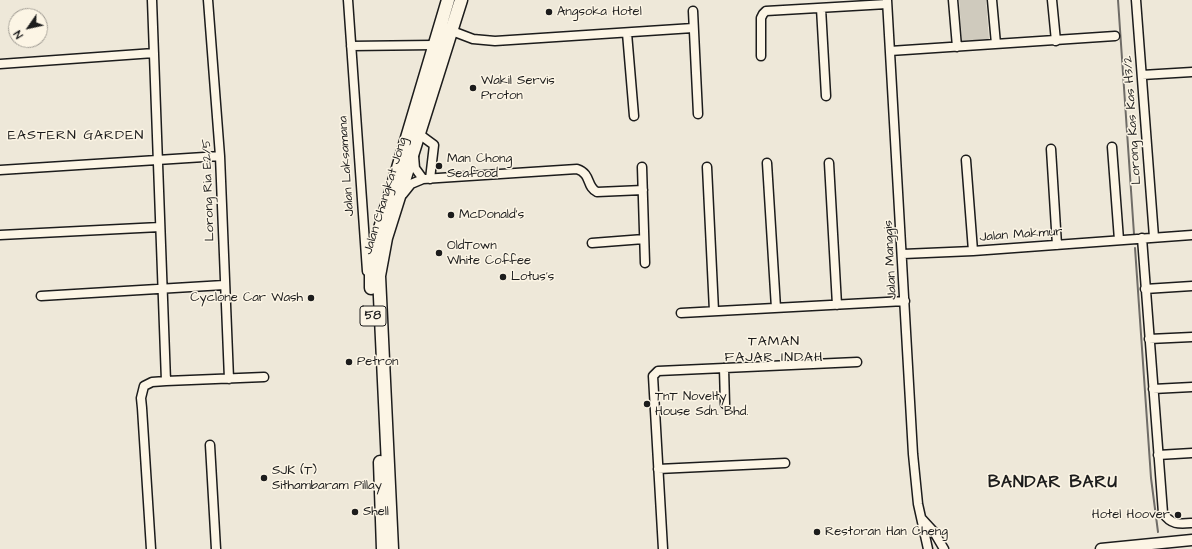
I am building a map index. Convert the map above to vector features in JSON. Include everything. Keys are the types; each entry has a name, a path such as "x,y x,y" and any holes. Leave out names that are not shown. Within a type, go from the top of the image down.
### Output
{"highway":[{"name":"Jalan Changkat Jong","path":"383,549 379,436 370,283 371,265 376,242 415,106 448,0"},
{"name":"Jalan Changkat Jong","path":"392,549 378,285 382,254 461,0"},
{"path":"415,106 424,102 436,81"}],"main road":[{"path":"1101,549 1192,540"}],"street":[{"path":"152,0 166,381"},
{"name":"Lorong Ria E2/5","path":"208,0 220,156 224,286 229,379"},
{"name":"Jalan Laksamana","path":"348,0 366,260 370,283"},
{"path":"953,0 957,47"},
{"path":"992,0 996,44"},
{"path":"1052,0 1056,41"},
{"name":"Lorong Kas Kas H3/2","path":"1136,0 1154,237"},
{"path":"761,56 763,14 774,10 821,8 887,2"},
{"name":"Jalan Manggis","path":"887,2 903,254 913,454 921,518 928,549"},
{"path":"821,8 826,96"},
{"path":"692,11 698,114"},
{"path":"452,32 473,39 485,41 693,28"},
{"path":"627,33 634,116"},
{"path":"890,51 1115,36"},
{"path":"351,46 433,45"},
{"path":"0,64 154,53"},
{"path":"1142,75 1192,72"},
{"path":"419,134 434,145 427,179"},
{"path":"1112,147 1119,240"},
{"path":"1051,149 1057,245"},
{"path":"414,153 415,168 427,179"},
{"path":"0,170 220,156"},
{"path":"966,160 973,251"},
{"path":"767,163 776,308"},
{"path":"829,163 837,305"},
{"path":"642,167 645,263"},
{"path":"707,167 714,311"},
{"path":"398,202 411,184 427,179 578,169 586,174 592,188 597,192 643,190"},
{"path":"0,235 160,227"},
{"name":"Jalan Makmur","path":"903,254 973,251 1192,235"},
{"path":"1142,238 1163,513 1170,522 1175,524 1192,523"},
{"path":"592,243 644,240"},
{"path":"41,296 224,286"},
{"path":"1145,289 1192,286"},
{"path":"681,313 905,301"},
{"path":"1149,339 1192,336"},
{"path":"663,549 653,376 655,373 724,368 857,362"},
{"path":"724,368 725,404"},
{"path":"151,549 141,398 144,386 152,382 264,377"},
{"path":"1153,389 1192,387"},
{"path":"210,445 216,549"},
{"path":"1158,455 1192,453"},
{"path":"658,469 785,463"},
{"path":"921,518 934,532 944,549"}],"shaded area":[{"path":"959,0 986,0 989,39 962,41"}],"waterway":[{"path":"1118,0 1134,234"},
{"path":"1135,248 1151,478 1158,532"}],"place":[{"name":"Angsoka Hotel","path":"549,12"},
{"name":"Wakil Servis Proton","path":"473,88"},
{"name":"Man Chong Seafood","path":"439,166"},
{"name":"McDonald's","path":"451,215"},
{"name":"OldTown White Coffee","path":"439,253"},
{"name":"Lotus's","path":"503,277"},
{"name":"Cyclone Car Wash","path":"311,298"},
{"name":"Petron","path":"349,362"},
{"name":"TnT Novelty House Sdn. Bhd.","path":"647,404"},
{"name":"SJK (T) Sithambaram Pillay","path":"264,478"},
{"name":"Shell","path":"355,512"},
{"name":"Hotel Hoover","path":"1178,515"},
{"name":"Restoran Han Cheng","path":"817,532"}],"district":[{"name":"EASTERN GARDEN","path":"76,136"},
{"name":"TAMAN FAJAR INDAH","path":"774,350"},
{"name":"BANDAR BARU","path":"1053,483"}]}
